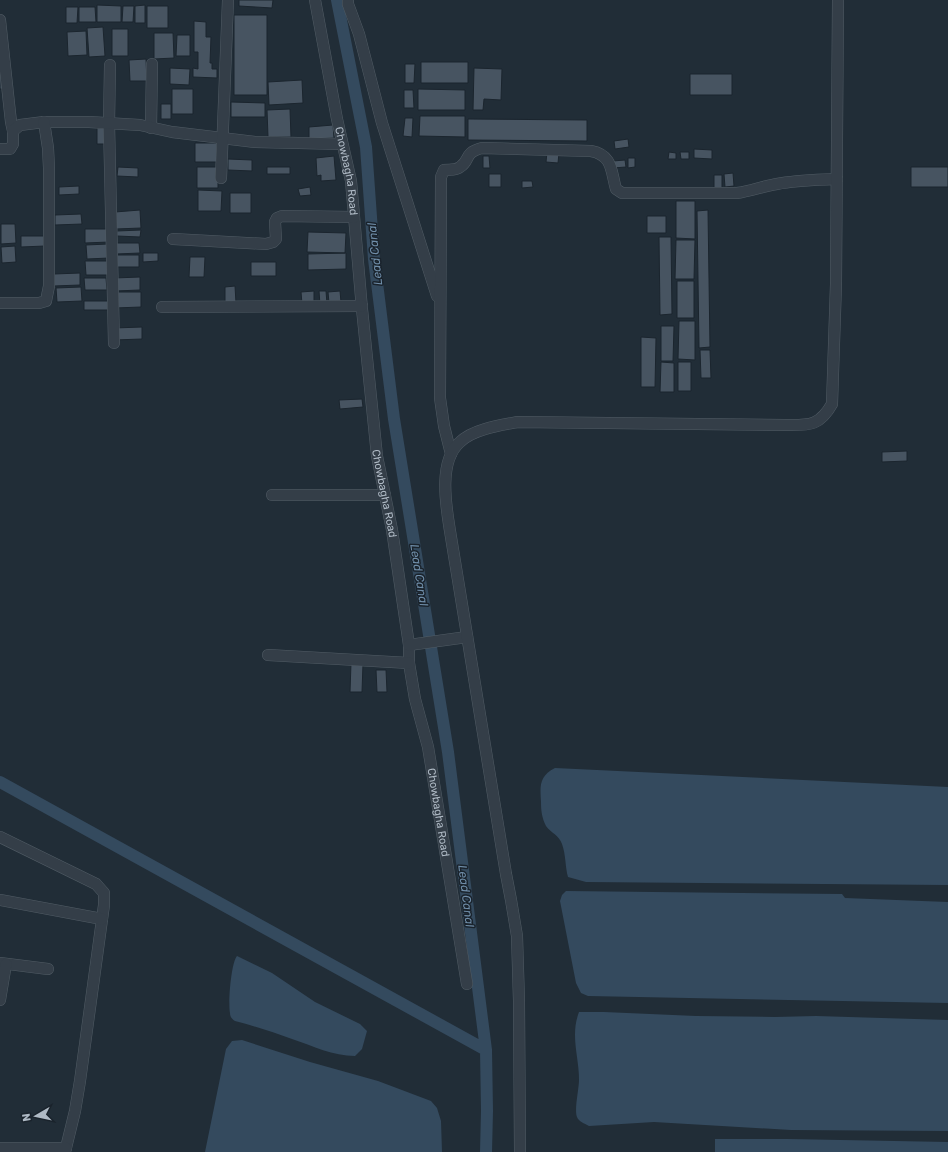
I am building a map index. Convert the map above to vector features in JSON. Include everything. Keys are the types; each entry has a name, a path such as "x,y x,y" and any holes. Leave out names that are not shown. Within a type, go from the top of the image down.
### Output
{"street":[{"path":"221,178 228,0"},
{"name":"Chowbagha Road","path":"315,0 330,85 351,181 377,456 392,530 409,645 409,663 415,699 428,748 467,984"},
{"path":"348,0 348,4 363,47 382,122 440,306"},
{"path":"520,1152 517,936 445,498 446,472 451,454 459,442 469,435 497,426 518,422 807,425 824,417 832,404 836,284 838,0"},
{"path":"0,20 13,132 13,144 10,149 0,150"},
{"path":"151,128 152,64"},
{"path":"110,65 109,124 114,343"},
{"path":"13,132 20,125 44,122 89,122 140,126 222,139 255,142 342,144"},
{"path":"0,303 39,303 46,301 48,294 49,168 44,122"},
{"path":"451,454 444,426 440,398 441,177 444,170 454,170 461,167 469,154 474,150 482,148 599,152 605,156 609,163 616,189 622,193 737,193 775,184 837,179"},
{"path":"173,239 266,244 273,242 276,239 275,222 277,218 282,216 354,217"},
{"path":"162,307 362,306"},
{"path":"272,495 385,495"},
{"path":"409,645 467,637"},
{"path":"268,655 409,663"},
{"path":"0,837 96,884 104,893 104,905 80,1081 66,1150 0,1148"},
{"path":"0,900 102,919"},
{"path":"0,1000 3,963 48,969"}],"water":[{"path":"555,768 948,787 948,885 586,882 568,877 562,844 559,838 546,826 542,811 541,786 543,778"},
{"path":"566,891 842,894 845,898 948,902 948,1003 588,996 581,993 576,983 560,901 562,895"},
{"path":"237,956 272,973 315,1002 360,1024 367,1031 362,1049 355,1056 347,1056 323,1050 235,1021 231,1018 229,1008 233,966"},
{"path":"579,1012 696,1016 816,1016 948,1020 948,1131 791,1130 654,1122 589,1126 579,1120 576,1114 579,1071 575,1029"},
{"path":"242,1040 310,1062 378,1081 431,1101 437,1108 441,1121 442,1152 205,1152 226,1049 232,1041"},
{"path":"715,1139 948,1142 948,1152 715,1152"}],"building":[{"path":"239,0 273,0 272,8 239,6"},
{"path":"97,5 121,6 121,22 97,22"},
{"path":"145,5 145,23 135,23 135,6"},
{"path":"123,6 134,6 133,22 122,22"},
{"path":"147,6 168,6 168,28 147,28"},
{"path":"66,7 78,7 77,23 66,23"},
{"path":"79,7 95,7 96,22 79,22"},
{"path":"234,15 267,15 267,95 234,95"},
{"path":"194,21 206,22 206,37 211,37 210,63 212,63 212,69 217,69 217,78 193,77 193,68 198,69 198,52 194,52"},
{"path":"103,27 105,56 89,57 87,28"},
{"path":"112,29 128,29 128,56 112,56"},
{"path":"86,31 87,55 68,56 67,32"},
{"path":"154,33 173,33 174,58 154,59"},
{"path":"177,35 190,35 190,56 176,56"},
{"path":"146,59 147,81 130,81 129,60"},
{"path":"421,62 468,62 468,83 421,83"},
{"path":"405,64 415,64 414,83 405,83"},
{"path":"170,68 190,69 189,85 170,84"},
{"path":"474,68 502,69 501,100 484,99 483,110 473,110"},
{"path":"0,72 3,72 3,89 0,89"},
{"path":"690,74 732,74 732,95 690,95"},
{"path":"302,80 303,103 269,105 268,82"},
{"path":"172,89 193,89 193,114 172,114"},
{"path":"418,89 465,90 465,110 418,110"},
{"path":"404,90 413,90 414,108 404,108"},
{"path":"231,102 265,103 265,117 231,117"},
{"path":"161,104 171,104 171,119 161,119"},
{"path":"290,109 291,137 268,137 267,110"},
{"path":"420,116 465,116 465,137 419,136"},
{"path":"405,118 413,118 412,137 403,136"},
{"path":"468,119 587,120 587,141 468,140"},
{"path":"333,125 334,138 309,139 309,127"},
{"path":"97,128 108,128 109,144 97,144"},
{"path":"628,139 629,147 615,149 614,141"},
{"path":"195,143 217,143 218,162 195,162"},
{"path":"694,149 712,150 712,159 694,158"},
{"path":"547,152 559,153 558,163 546,162"},
{"path":"669,152 676,153 676,159 668,159"},
{"path":"680,152 689,152 689,159 681,159"},
{"path":"334,156 336,180 321,181 321,175 317,176 316,158"},
{"path":"483,156 489,156 490,168 483,168"},
{"path":"628,158 635,158 635,167 628,168"},
{"path":"228,159 252,160 252,171 228,170"},
{"path":"625,160 626,167 613,168 613,161"},
{"path":"118,167 138,168 138,177 117,176"},
{"path":"197,167 218,167 218,188 197,188"},
{"path":"267,167 290,167 290,174 267,174"},
{"path":"911,167 948,167 948,187 911,187"},
{"path":"733,173 734,186 725,187 724,174"},
{"path":"489,174 501,174 501,187 489,187"},
{"path":"714,175 722,175 722,188 714,188"},
{"path":"522,181 532,181 533,187 522,188"},
{"path":"79,186 79,194 59,195 59,187"},
{"path":"310,187 311,195 300,196 298,189"},
{"path":"198,190 222,191 221,211 198,211"},
{"path":"230,193 251,193 251,213 230,213"},
{"path":"676,201 695,201 695,239 676,238"},
{"path":"140,210 141,228 116,229 115,212"},
{"path":"708,210 710,347 699,348 697,211"},
{"path":"81,214 82,224 55,225 55,215"},
{"path":"647,216 666,216 666,233 647,233"},
{"path":"1,224 15,224 16,243 1,244"},
{"path":"85,229 109,229 109,242 85,243"},
{"path":"141,230 140,237 117,236 117,231"},
{"path":"308,232 346,233 345,253 307,252"},
{"path":"21,236 45,236 45,246 21,247"},
{"path":"659,237 671,237 672,314 660,315"},
{"path":"676,240 695,240 694,279 675,279"},
{"path":"116,243 139,243 140,253 116,254"},
{"path":"108,244 109,258 87,259 86,245"},
{"path":"15,246 16,262 2,263 1,247"},
{"path":"143,253 158,253 158,261 143,262"},
{"path":"346,253 346,269 308,270 308,254"},
{"path":"116,255 139,255 139,267 116,267"},
{"path":"190,257 205,257 204,277 189,277"},
{"path":"85,261 108,261 108,275 86,275"},
{"path":"251,262 276,262 276,276 251,276"},
{"path":"80,273 80,285 54,286 54,274"},
{"path":"140,277 140,290 115,291 114,278"},
{"path":"84,278 106,278 107,290 85,290"},
{"path":"677,281 694,281 694,318 677,318"},
{"path":"235,286 236,303 225,304 225,287"},
{"path":"81,287 82,301 57,302 56,288"},
{"path":"314,291 314,303 302,304 301,292"},
{"path":"319,291 326,291 327,304 320,305"},
{"path":"340,291 341,302 329,303 328,292"},
{"path":"114,292 141,292 141,307 115,308"},
{"path":"84,301 108,301 108,310 84,310"},
{"path":"679,321 695,321 695,360 678,359"},
{"path":"661,326 674,326 673,361 661,361"},
{"path":"142,327 142,339 114,340 114,328"},
{"path":"641,337 656,338 655,387 641,387"},
{"path":"700,350 710,350 711,378 701,378"},
{"path":"661,362 674,363 674,392 660,392"},
{"path":"678,362 691,362 691,391 678,391"},
{"path":"362,399 363,407 340,409 339,400"},
{"path":"907,451 907,461 882,462 882,452"},
{"path":"351,663 363,664 362,692 350,692"},
{"path":"376,670 386,670 387,692 377,692"}],"waterway":[{"name":"Lead Canal","path":"337,0 366,147 374,259 394,419 448,752 486,1050 486,1152"},
{"path":"0,782 486,1050"}]}
